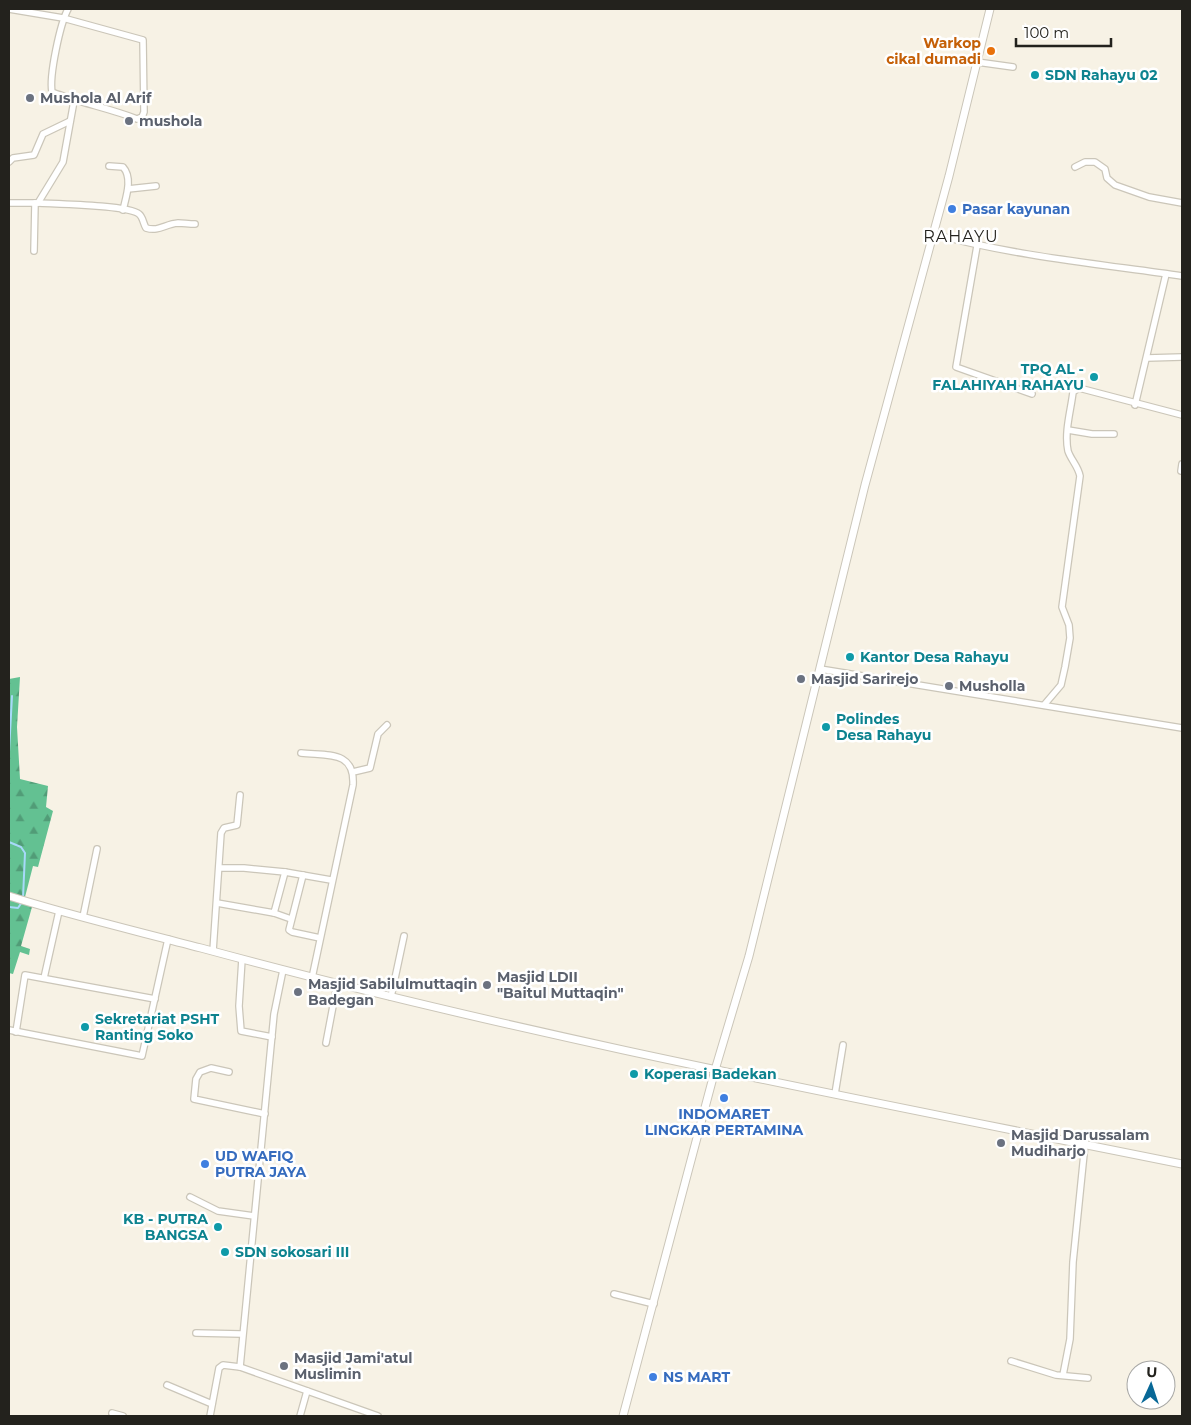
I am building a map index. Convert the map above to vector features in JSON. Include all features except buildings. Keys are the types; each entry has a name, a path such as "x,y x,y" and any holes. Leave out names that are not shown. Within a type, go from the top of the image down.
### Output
{"street":[{"path":"9,9 63,18 100,30 136,36 144,43 144,112 142,117 137,119 109,108 74,100 51,90 63,18 68,9"},
{"path":"623,1416 715,1070 747,964 865,486 933,234 990,9"},
{"path":"977,62 1013,67"},
{"path":"34,251 37,203 63,162 74,100"},
{"path":"9,162 13,158 34,155 43,134 70,121"},
{"path":"1075,167 1085,162 1095,162 1105,169 1107,178 1115,185 1148,197 1182,203"},
{"path":"109,166 124,167 128,189 123,210"},
{"path":"128,189 156,186"},
{"path":"9,203 37,203 123,210 140,214 144,225 150,229 160,230 178,223 195,224"},
{"path":"933,234 976,246 1074,263 1182,276"},
{"path":"976,246 956,367 1032,394"},
{"path":"1135,405 1166,274"},
{"path":"1147,358 1182,357"},
{"path":"1044,705 1061,685 1070,638 1069,625 1062,607 1080,476 1078,465 1069,452 1068,430 1073,392 1077,388 1182,416"},
{"path":"1068,430 1092,434 1114,434"},
{"path":"1181,471 1182,464"},
{"path":"820,669 1182,728"},
{"path":"353,772 370,768 378,734 387,725"},
{"path":"300,753 343,758 352,766 353,772 353,784 331,880 312,978"},
{"path":"213,951 221,833 224,828 237,825 240,795"},
{"path":"83,917 98,849"},
{"path":"219,868 244,868 285,872 331,880"},
{"path":"274,913 285,872"},
{"path":"303,875 289,930 320,938"},
{"path":"9,896 337,985 715,1070 1182,1164"},
{"path":"217,903 274,913 291,919"},
{"path":"44,978 59,911"},
{"path":"391,997 404,936"},
{"path":"9,1030 142,1056 168,939"},
{"path":"242,959 239,1006 241,1031 272,1036"},
{"path":"240,1367 241,1334 272,1036 283,970"},
{"path":"16,1032 23,977 27,975 155,999"},
{"path":"326,1043 337,985"},
{"path":"835,1094 843,1045"},
{"path":"229,1072 210,1068 200,1072 196,1079 194,1099 265,1114"},
{"path":"1063,1375 1070,1339 1073,1262 1085,1144"},
{"path":"190,1197 218,1211 254,1216"},
{"path":"614,1294 654,1304"},
{"path":"196,1333 241,1334"},
{"path":"1011,1361 1063,1375 1088,1378"},
{"path":"210,1416 220,1366 240,1367 367,1415 378,1416"},
{"path":"167,1385 212,1404"},
{"path":"300,1416 307,1391"},
{"path":"112,1413 123,1416"}],"green space":[{"path":"20,677 17,727 20,779 48,786 46,807 53,811 38,867 33,866 25,897 9,892 9,679"},
{"path":"9,899 32,907 21,946 30,949 29,955 20,952 13,974 9,973"}],"waterway":[{"path":"9,752 12,696"},
{"path":"9,842 21,847 25,853 23,898"},
{"path":"9,907 18,908 22,902"}],"place":[{"name":"Warkop cikal dumadi","path":"991,51"},
{"name":"SDN Rahayu 02","path":"1035,75"},
{"name":"Mushola Al Arif","path":"30,98"},
{"name":"mushola","path":"129,121"},
{"name":"Pasar kayunan","path":"952,209"},
{"name":"TPQ AL - FALAHIYAH RAHAYU","path":"1094,377"},
{"name":"Kantor Desa Rahayu","path":"850,657"},
{"name":"Masjid Sarirejo","path":"801,679"},
{"name":"Musholla","path":"949,686"},
{"name":"Polindes Desa Rahayu","path":"826,727"},
{"name":"Masjid LDII \"Baitul Muttaqin\"","path":"487,985"},
{"name":"Masjid Sabilulmuttaqin Badegan","path":"298,992"},
{"name":"Sekretariat PSHT Ranting Soko","path":"85,1027"},
{"name":"Koperasi Badekan","path":"634,1074"},
{"name":"INDOMARET LINGKAR PERTAMINA","path":"724,1098"},
{"name":"Masjid Darussalam Mudiharjo","path":"1001,1143"},
{"name":"UD WAFIQ PUTRA JAYA","path":"205,1164"},
{"name":"KB - PUTRA BANGSA","path":"218,1227"},
{"name":"SDN sokosari III","path":"225,1252"},
{"name":"Masjid Jami'atul Muslimin","path":"284,1366"},
{"name":"NS MART","path":"653,1377"}],"district":[{"name":"RAHAYU","path":"961,236"}]}
